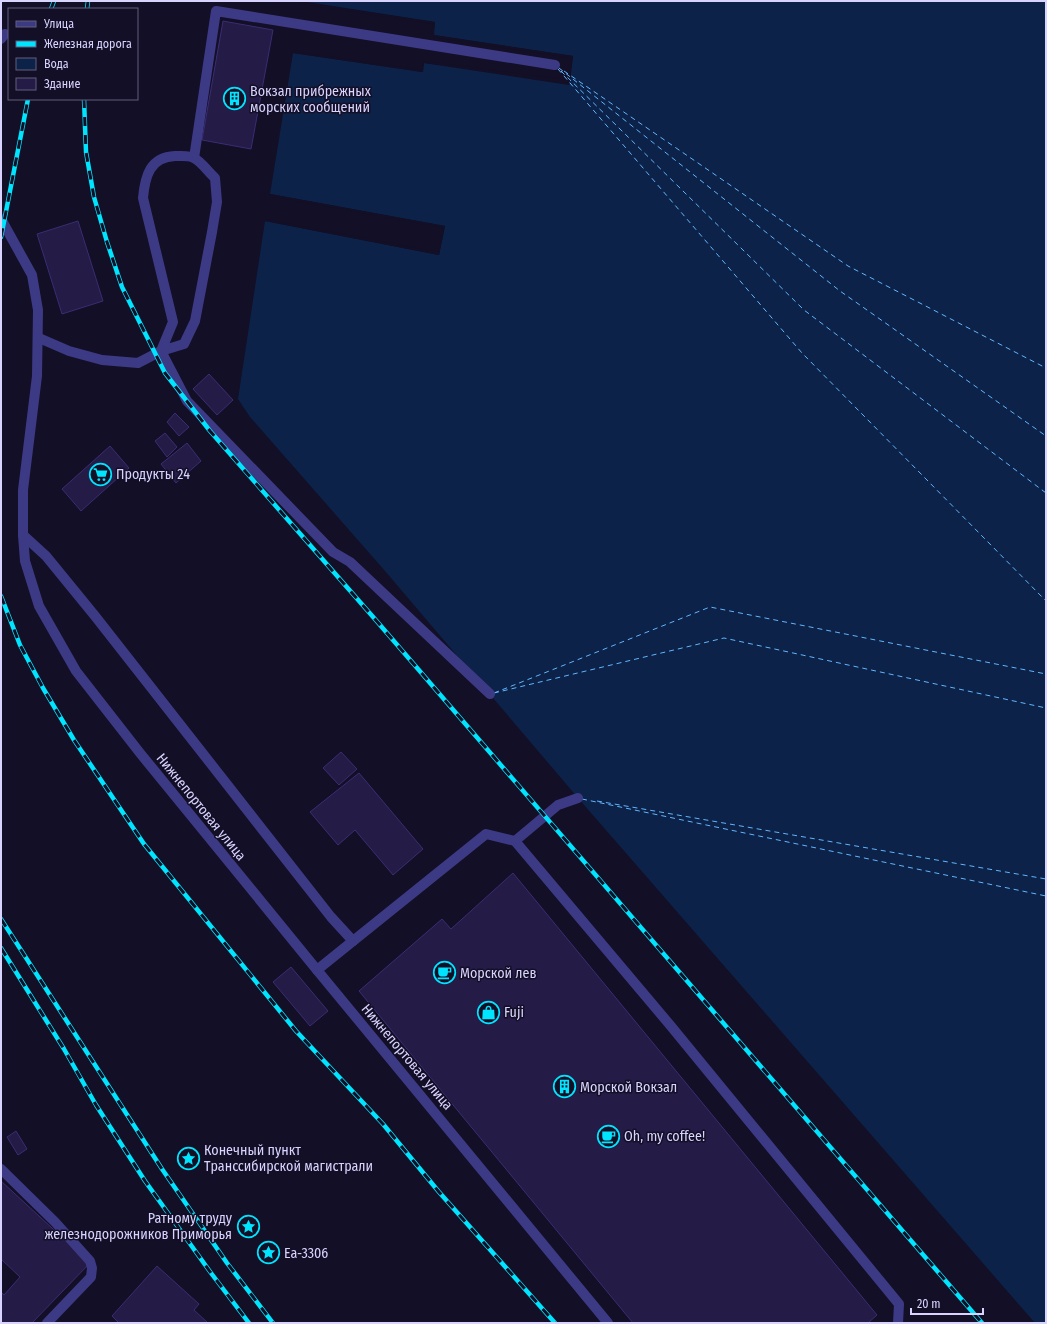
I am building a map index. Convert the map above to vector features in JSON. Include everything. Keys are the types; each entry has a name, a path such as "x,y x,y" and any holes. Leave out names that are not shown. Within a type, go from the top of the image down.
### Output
{"street":[{"path":"194,158 216,11 555,65"},
{"path":"39,338 70,351 102,360 138,363 161,351 184,344 195,321 217,202 215,178 194,158 165,157 152,166 145,180 143,198 173,322 161,351 187,402 333,552 350,562 490,694"},
{"name":"Нижнепортовая улица","path":"1,219 32,276 38,310 39,338 37,376 23,490 23,535 26,560 39,606 76,671 140,753 316,970 608,1323"},
{"path":"23,535 46,556 90,610 353,941"},
{"path":"515,841 558,805 578,798"},
{"path":"316,970 486,834 515,841 670,1025 899,1304 898,1323"},
{"path":"1,1169 55,1222 90,1262 92,1268 91,1277 48,1323"}],"water":[{"path":"301,1 1046,1 1046,1323 1035,1323 578,798 385,571 250,417 238,399 265,221 439,255 445,226 270,194 293,53 422,72 424,63 570,81 573,56 433,35 435,22"}],"pier":[{"path":"301,2 435,22 434,35 573,56 569,85 424,63 423,72 293,53 293,51 421,70 424,61 568,80 571,58 433,37 431,35 433,24 300,4"},
{"path":"270,194 445,226 439,255 265,221 265,219 438,252 443,228 269,196"}],"building":[{"name":"Вокзал прибрежных морских сообщений","path":"223,21 273,30 251,149 202,140"},
{"path":"78,221 103,301 62,314 37,234"},
{"path":"209,374 233,400 217,415 193,389"},
{"path":"175,413 189,427 179,436 167,422"},
{"path":"165,433 177,447 167,457 155,441"},
{"path":"187,443 201,461 176,483 161,464"},
{"name":"Продукты 24","path":"110,446 129,468 81,511 62,489"},
{"path":"341,752 357,769 339,785 323,768"},
{"path":"359,773 423,849 393,875 355,830 338,845 310,812"},
{"name":"Морской Вокзал","path":"513,873 877,1315 868,1323 633,1323 359,991 442,919 451,929"},
{"path":"291,967 328,1011 310,1026 273,982"},
{"path":"16,1131 27,1149 18,1155 7,1137"},
{"path":"1,1181 90,1263 32,1323 1,1323 1,1292 4,1295 20,1277 1,1259"},
{"path":"157,1266 199,1304 194,1310 208,1323 119,1323 112,1316"}],"ferry route":[{"path":"559,68 840,291 1046,436"},
{"path":"558,69 802,353 1046,601"},
{"path":"561,71 804,310 1046,493"},
{"path":"564,71 848,266 1046,368"},
{"path":"494,693 710,607 1046,674"},
{"path":"494,693 724,638 1046,708"},
{"path":"582,799 1046,896"},
{"path":"597,801 1046,879"}],"railway":[{"path":"51,8 54,1"},
{"path":"87,8 88,1"},
{"path":"1,237 28,100"},
{"path":"84,100 86,152 94,197 107,242 122,287 165,373 210,431 374,618 982,1323"},
{"path":"1,596 20,645 43,688 74,740 144,844 296,1031 383,1124 439,1192 555,1323"},
{"path":"1,919 162,1169 227,1263 273,1323"},
{"path":"1,948 64,1049 96,1105 145,1181 249,1323"}],"place":[{"name":"Вокзал прибрежных морских сообщений","path":"235,99"},
{"name":"Продукты 24","path":"101,474"},
{"name":"Морской лев","path":"444,973"},
{"name":"Fuji","path":"488,1012"},
{"name":"Морской Вокзал","path":"564,1087"},
{"name":"Oh, my coffee!","path":"609,1136"},
{"name":"Конечный пункт Транссибирской магистрали","path":"189,1158"},
{"name":"Ратному труду железнодорожников Приморья","path":"248,1226"},
{"name":"Еа-3306","path":"268,1253"}]}
